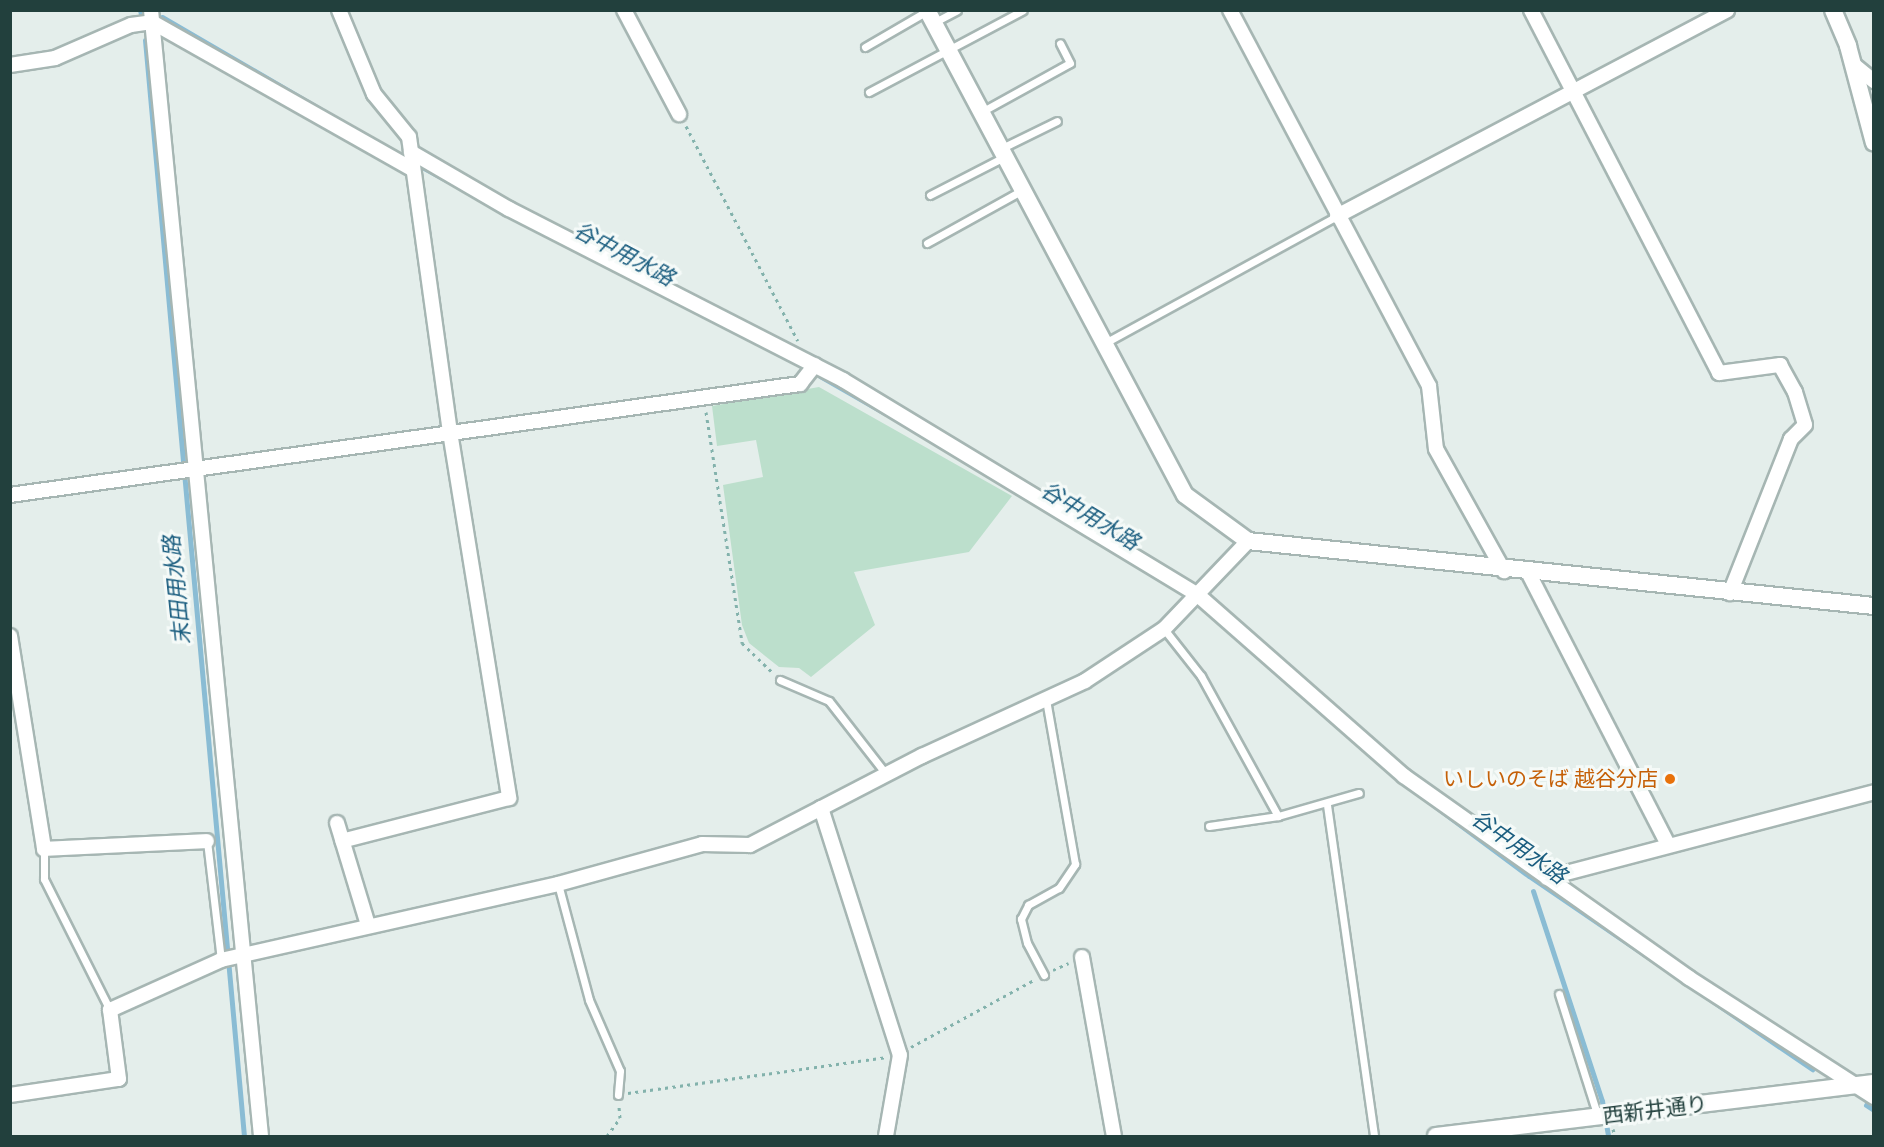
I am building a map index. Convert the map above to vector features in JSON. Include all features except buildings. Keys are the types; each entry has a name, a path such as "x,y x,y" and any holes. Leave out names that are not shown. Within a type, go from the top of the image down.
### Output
{"street":[{"path":"339,10 374,94 409,137 450,432 509,798 342,841"},
{"path":"624,10 679,114"},
{"path":"1230,10 1429,386 1436,449 1504,571"},
{"path":"1531,10 1719,373 1780,365 1796,392 1804,426 1791,439 1730,593"},
{"path":"1337,216 1575,94 1727,10"},
{"path":"1833,10 1854,65 1874,143"},
{"path":"929,15 1102,344 1185,495 1248,541 1529,574 1874,606"},
{"path":"152,16 412,169"},
{"path":"10,65 55,57 152,16"},
{"path":"152,16 261,1137"},
{"path":"1854,65 1874,81"},
{"path":"411,152 509,209 815,365 1200,596 1404,776 1689,978 1874,1097"},
{"path":"10,495 196,472 450,432 800,384 815,365"},
{"path":"10,1095 119,1079 110,1010 221,960 368,925 558,884 702,844 750,845 886,774 1085,681 1164,629 1200,596 1248,541"},
{"path":"1529,574 1667,842"},
{"path":"10,636 44,849 207,841"},
{"path":"1546,878 1667,842 1874,792"},
{"path":"822,808 900,1055 886,1137"},
{"path":"337,823 368,925"},
{"path":"1082,957 1114,1137"},
{"name":"西新井通り","path":"1436,1137 1874,1083"}],"lane":[{"path":"865,47 929,15 957,10"},
{"path":"869,92 1023,10"},
{"path":"980,112 1070,63 1060,43"},
{"path":"930,195 1057,121"},
{"path":"927,243 1021,190"},
{"path":"1102,344 1337,216"},
{"path":"1164,629 1202,676 1278,816"},
{"path":"780,680 829,701 886,774"},
{"path":"1044,975 1021,919 1028,905 1059,888 1075,864 1046,699"},
{"path":"1209,826 1278,816 1327,805 1359,793"},
{"path":"1327,805 1374,1137"},
{"path":"207,841 221,960"},
{"path":"44,849 44,879 110,1010"},
{"path":"558,884 589,1000 620,1071 618,1095"},
{"path":"1559,994 1598,1117"}],"path":[{"path":"679,114 815,365"},
{"path":"704,398 742,643 780,680"},
{"path":"607,1137 620,1118 618,1095 900,1055 927,1035 1082,957"}],"green space":[{"path":"819,387 1012,496 969,552 854,572 875,625 811,677 799,668 779,667 749,643 742,625 723,485 763,477 756,440 717,446 712,406"}],"waterway":[{"name":"末田用水路","path":"140,10 141,14"},
{"name":"谷中用水路","path":"162,17 334,117"},
{"name":"末田用水路","path":"145,40 244,1136"},
{"name":"谷中用水路","path":"424,168 446,180"},
{"name":"谷中用水路","path":"820,376 886,414"},
{"name":"谷中用水路","path":"1248,648 1392,774"},
{"name":"谷中用水路","path":"1409,787 1529,876 1812,1069"},
{"path":"1533,891 1602,1101 1608,1136"},
{"name":"谷中用水路","path":"1866,1105 1874,1110"}],"place":[{"name":"いしいのそば 越谷分店","path":"1670,779"}]}
